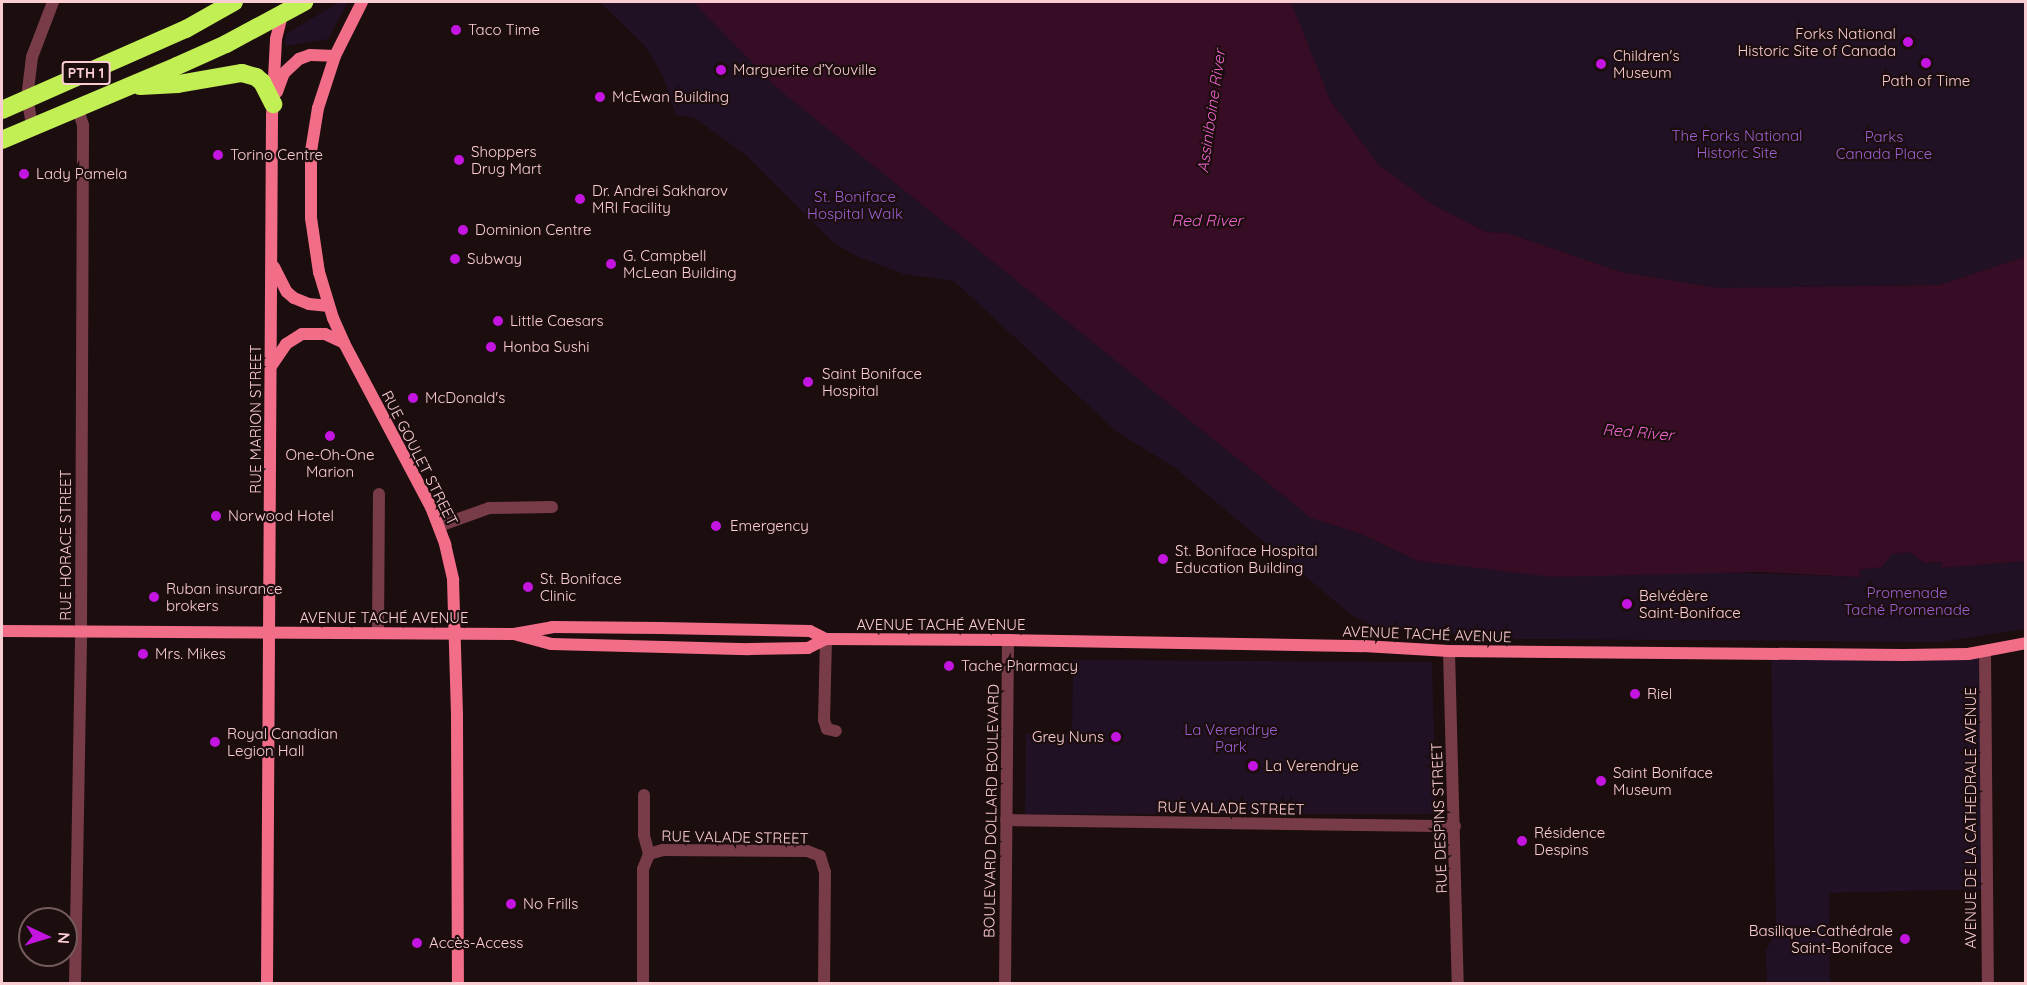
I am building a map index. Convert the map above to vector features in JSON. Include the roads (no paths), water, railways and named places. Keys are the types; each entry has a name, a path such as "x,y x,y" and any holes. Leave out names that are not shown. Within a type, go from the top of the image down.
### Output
{"highway":[{"name":"PTH 1","path":"2,110 186,29 234,2"},
{"name":"PTH 1","path":"2,140 32,125 177,66 284,9 304,2"},
{"path":"177,66 186,29"},
{"path":"127,87 178,84 242,73 256,76 262,81 273,104"}],"street":[{"path":"32,125 27,98 32,57 53,2"},
{"name":"RUE GOULET STREET","path":"362,2 335,56 318,108 309,177 314,244 329,306 344,343 439,526 453,580 456,633 458,984"},
{"name":"RUE MARION STREET","path":"267,984 273,104 276,39 284,9"},
{"path":"273,104 284,74 294,63 310,55 335,56"},
{"name":"RUE HORACE STREET","path":"75,984 81,631 83,125 77,107"},
{"path":"272,263 281,282 294,298 309,304 329,306"},
{"path":"270,368 279,352 302,334 325,334 344,343"},
{"path":"378,633 379,494"},
{"path":"439,526 489,508 552,507"},
{"name":"AVENUE TACHÉ AVENUE","path":"2,631 514,634 552,627 660,628 810,631 826,639 1363,646 1449,651 1903,655 1985,652 2025,643"},
{"path":"660,628 660,648"},
{"name":"AVENUE TACHÉ AVENUE","path":"514,634 552,644 660,648 808,648 826,639"},
{"path":"826,639 824,720 827,729 836,731"},
{"name":"BOULEVARD DOLLARD BOULEVARD","path":"1005,984 1008,640"},
{"name":"RUE DESPINS STREET","path":"1449,651 1458,984"},
{"name":"AVENUE DE LA CATHEDRALE AVENUE","path":"1985,652 1988,984"},
{"path":"643,984 643,869 649,854 644,835 644,795"},
{"name":"RUE VALADE STREET","path":"1006,820 1455,826"},
{"name":"RUE VALADE STREET","path":"649,854 663,850 807,851 820,856 825,872 824,984"}],"water":[{"name":"Red River","path":"693,2 1291,2 1330,100 1379,165 1432,204 1486,232 1507,233 1621,272 1718,288 1939,285 2025,257 2025,561 1942,568 1942,562 1924,563 1910,552 1892,554 1882,567 1859,570 1860,577 1757,572 1553,577 1418,561 1361,534 1311,518 777,88"}],"place":[{"name":"Taco Time","path":"456,30"},
{"name":"Forks National Historic Site of Canada","path":"1908,42"},
{"name":"Path of Time","path":"1926,63"},
{"name":"Children's Museum","path":"1601,64"},
{"name":"Marguerite d’Youville","path":"721,70"},
{"name":"McEwan Building","path":"600,97"},
{"name":"Torino Centre","path":"218,155"},
{"name":"Shoppers Drug Mart","path":"459,160"},
{"name":"Lady Pamela","path":"24,174"},
{"name":"Dr. Andrei Sakharov MRI Facility","path":"580,199"},
{"name":"Dominion Centre","path":"463,230"},
{"name":"Subway","path":"455,259"},
{"name":"G. Campbell McLean Building","path":"611,264"},
{"name":"Little Caesars","path":"498,321"},
{"name":"Honba Sushi","path":"491,347"},
{"name":"Saint Boniface Hospital","path":"808,382"},
{"name":"McDonald's","path":"413,398"},
{"name":"One-Oh-One Marion","path":"330,436"},
{"name":"Norwood Hotel","path":"216,516"},
{"name":"Emergency","path":"716,526"},
{"name":"St. Boniface Hospital Education Building","path":"1163,559"},
{"name":"St. Boniface Clinic","path":"528,587"},
{"name":"Ruban insurance brokers","path":"154,597"},
{"name":"Belvédère Saint-Boniface","path":"1627,604"},
{"name":"Mrs. Mikes","path":"143,654"},
{"name":"Tache Pharmacy","path":"949,666"},
{"name":"Riel","path":"1635,694"},
{"name":"Grey Nuns","path":"1116,737"},
{"name":"Royal Canadian Legion Hall","path":"215,742"},
{"name":"La Verendrye","path":"1253,766"},
{"name":"Saint Boniface Museum","path":"1601,781"},
{"name":"Résidence Despins","path":"1522,841"},
{"name":"No Frills","path":"511,904"},
{"name":"Basilique-Cathédrale Saint-Boniface","path":"1905,939"},
{"name":"Accès-Access","path":"417,943"}],"water label":[{"name":"Assiniboine River","path":"1211,111"}],"park label":[{"name":"The Forks National Historic Site","path":"1737,144"},
{"name":"Parks Canada Place","path":"1884,144"},
{"name":"St. Boniface Hospital Walk","path":"855,204"},
{"name":"Promenade Taché Promenade","path":"1907,600"},
{"name":"La Verendrye Park","path":"1231,738"}]}
